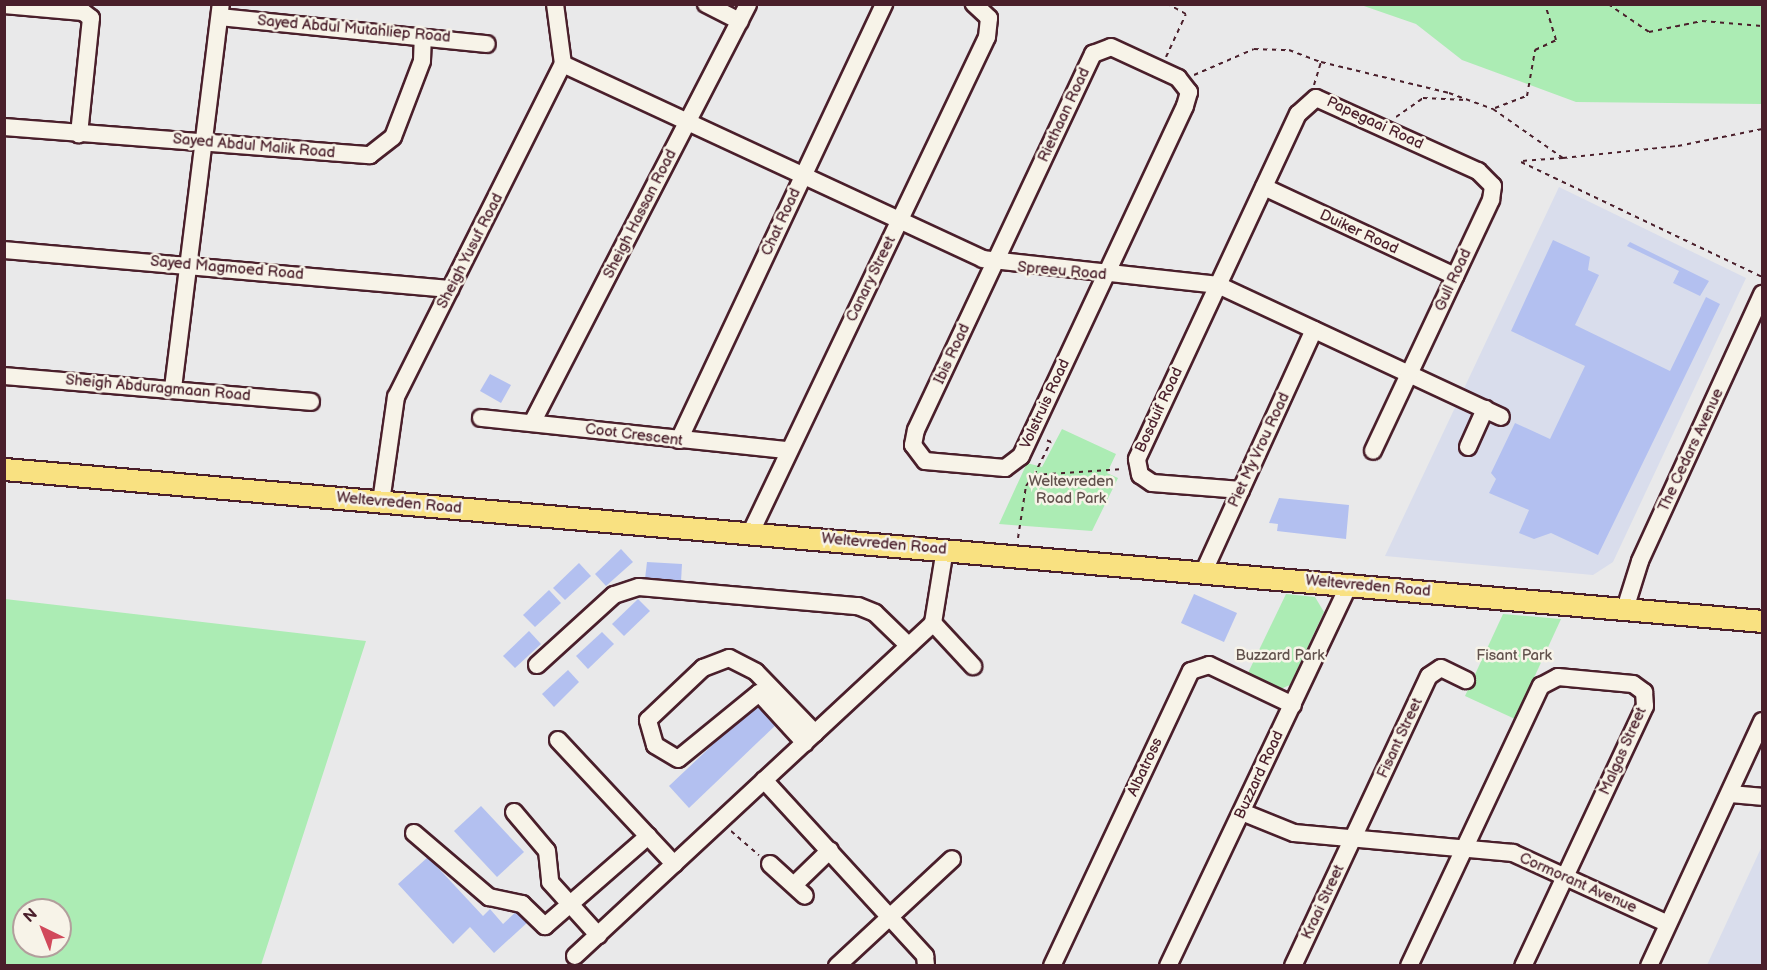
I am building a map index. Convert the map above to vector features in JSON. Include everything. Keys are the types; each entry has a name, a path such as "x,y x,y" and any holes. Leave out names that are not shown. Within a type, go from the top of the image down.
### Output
{"main road":[{"name":"Weltevreden Road","path":"4,469 1762,621"}],"street":[{"path":"555,4 563,64"},
{"path":"706,4 740,21"},
{"name":"Sheigh Hassan Road","path":"532,423 748,4"},
{"name":"Chat Road","path":"679,440 884,4"},
{"name":"Canary Street","path":"751,532 990,26 974,4"},
{"path":"4,5 83,12 91,18 79,134"},
{"path":"173,388 188,265 207,141 221,11"},
{"name":"Sayed Abdul Mutahliep Road","path":"221,11 423,38 487,44"},
{"name":"Sayed Abdul Malik Road","path":"4,127 79,134 377,152 393,137 422,61 423,38"},
{"name":"Riethaan Road","path":"994,263 1093,54 1112,47 1185,84"},
{"name":"Spreeu Road","path":"563,64 994,263 1218,285 1501,417"},
{"name":"Sheigh Yusuf Road","path":"381,502 396,397 563,64"},
{"path":"1107,275 1185,106 1185,84"},
{"name":"Papegaai Road","path":"1218,285 1298,114 1316,98 1478,171 1493,186"},
{"name":"Gull Road","path":"1373,451 1455,276 1493,186"},
{"name":"Duiker Road","path":"1264,187 1455,276"},
{"name":"Sayed Magmoed Road","path":"4,250 450,289"},
{"name":"Ibis Road","path":"913,445 994,263"},
{"name":"Volstruis Road","path":"913,445 925,461 1005,468 1017,461 1107,275"},
{"name":"Bosduif Road","path":"1218,285 1140,450 1137,468 1152,483 1241,490"},
{"name":"The Cedars Avenue","path":"1625,609 1640,561 1762,294"},
{"name":"Piet My Vrou Road","path":"1204,571 1314,330"},
{"name":"Sheigh Abduragmaan Road","path":"4,376 173,388 311,402"},
{"path":"1468,447 1485,409"},
{"name":"Coot Crescent","path":"481,418 788,450"},
{"path":"575,956 933,623 945,549"},
{"name":"Buzzard Road","path":"1168,966 1293,705 1348,584"},
{"path":"537,665 614,595 639,587 858,606 875,613 909,646"},
{"path":"933,623 973,666"},
{"path":"729,658 756,672 810,738 759,693 678,759 655,745 648,720 703,669 729,658"},
{"name":"Albatross","path":"1052,966 1194,668 1209,665 1293,705"},
{"name":"Fisant Street","path":"1353,838 1431,673 1445,669 1466,680"},
{"name":"Malgas Street","path":"1464,848 1541,686 1558,677 1633,684 1644,692 1645,706 1523,966"},
{"path":"1649,966 1762,721"},
{"path":"558,740 674,864"},
{"path":"764,780 925,956 926,966"},
{"path":"1730,794 1762,797"},
{"path":"514,812 547,851 548,880 598,935"},
{"name":"Cormorant Avenue","path":"1242,812 1286,831 1513,853 1668,924"},
{"path":"414,833 489,897 522,904 543,926 648,836"},
{"name":"Kraai Street","path":"1293,966 1353,838"},
{"path":"1409,966 1464,848"},
{"path":"770,864 800,890 830,850"},
{"path":"837,966 952,859"}],"path":[{"path":"1161,70 1186,14 1168,4"},
{"path":"1493,109 1527,96 1535,50 1556,40 1545,4"},
{"path":"1608,4 1649,32 1702,21 1762,26"},
{"path":"1185,84 1203,68 1254,49 1289,50 1321,62 1469,100 1493,109 1563,158"},
{"path":"1312,91 1321,62"},
{"path":"1389,121 1424,98 1469,100"},
{"path":"1762,129 1678,146 1521,161 1762,277"},
{"path":"1018,538 1026,486 1051,442 1038,436"},
{"path":"1034,475 1127,469"},
{"path":"719,822 770,864"}],"shaded area":[{"path":"1559,187 1746,278 1613,562 1593,575 1385,556"},
{"path":"1762,846 1762,965 1707,965"}],"green space":[{"path":"1361,5 1762,5 1762,104 1576,102 1462,60 1416,24"},
{"name":"Weltevreden Road Park","path":"1062,429 1116,454 1107,473 1118,478 1092,531 999,524 1027,463 1042,467"},
{"name":"Buzzard Park","path":"1286,594 1315,597 1324,612 1290,685 1278,690 1247,675"},
{"path":"5,599 366,641 261,965 5,965"},
{"name":"Fisant Park","path":"1503,614 1561,619 1515,719 1465,696"}],"building":[{"path":"1553,240 1590,257 1588,270 1599,275 1575,325 1670,371 1706,297 1720,304 1598,555 1551,533 1534,539 1519,533 1529,510 1489,493 1496,479 1491,473 1515,423 1550,439 1585,366 1511,331"},
{"path":"1630,242 1709,281 1700,296 1673,283 1679,271 1627,246"},
{"path":"490,374 511,385 501,403 480,391"},
{"path":"1279,498 1349,505 1346,539 1277,531 1278,524 1269,523"},
{"path":"621,549 633,562 606,586 595,574"},
{"path":"647,562 682,564 681,581 645,579"},
{"path":"579,563 591,576 565,600 553,588"},
{"path":"549,590 561,603 535,627 523,615"},
{"path":"1194,594 1237,613 1224,642 1181,623"},
{"path":"638,599 650,611 624,636 612,624"},
{"path":"529,631 541,644 515,668 503,656"},
{"path":"602,632 614,644 588,669 576,656"},
{"path":"568,670 579,682 554,707 542,694"},
{"path":"760,700 780,721 689,808 669,786"},
{"path":"481,806 524,852 497,877 454,831"},
{"path":"428,857 483,916 490,909 503,924 519,909 529,921 494,953 470,927 453,944 398,884"}]}
